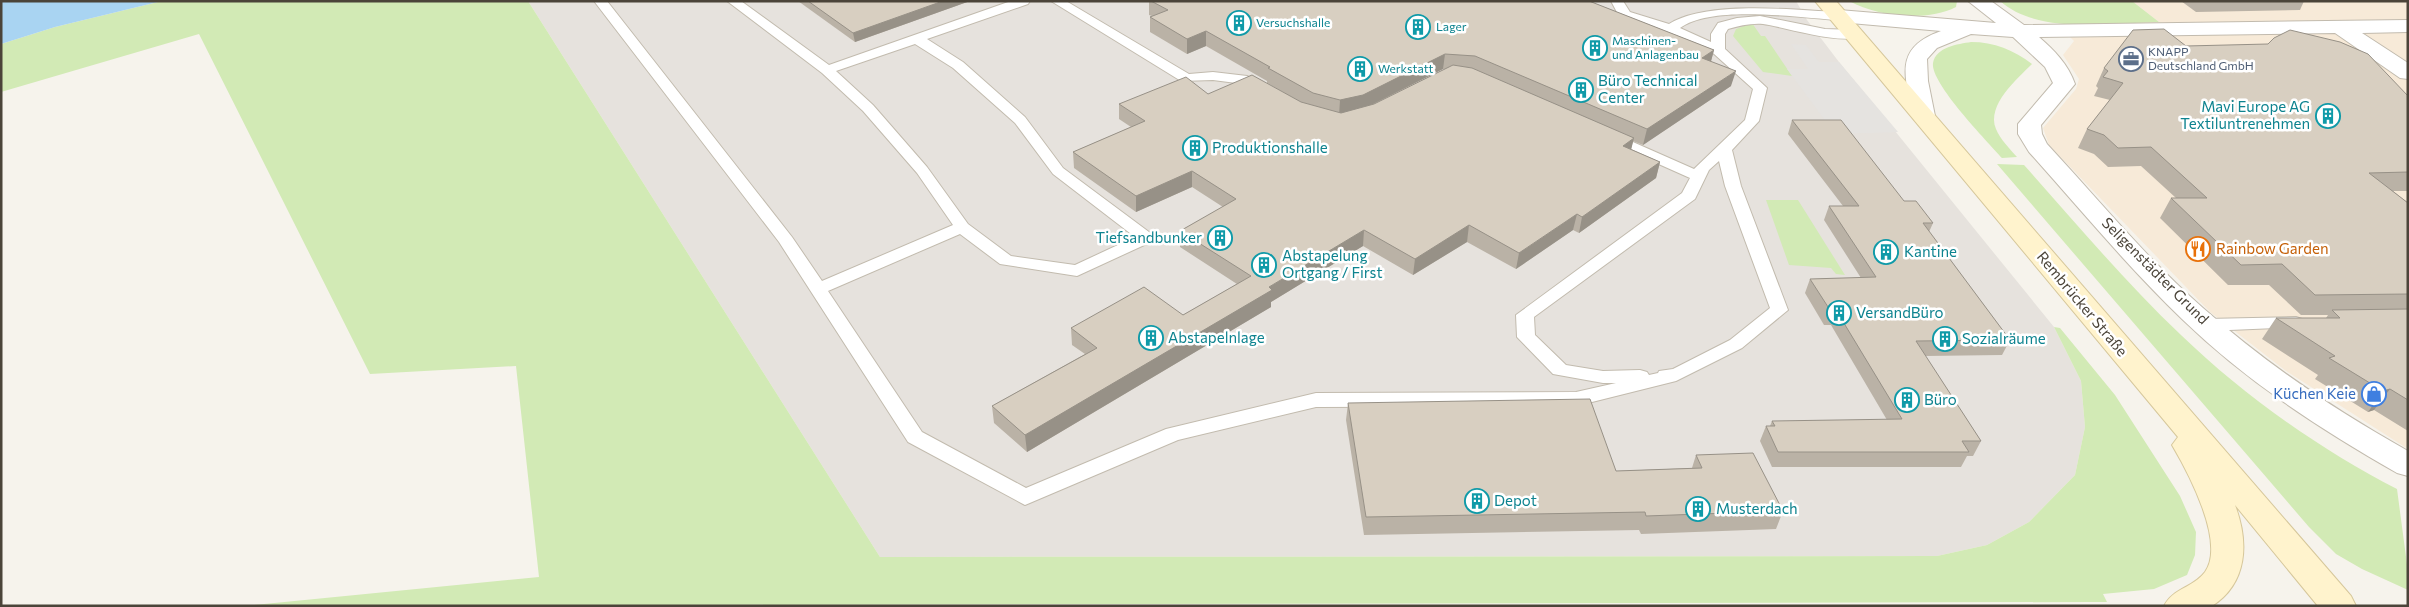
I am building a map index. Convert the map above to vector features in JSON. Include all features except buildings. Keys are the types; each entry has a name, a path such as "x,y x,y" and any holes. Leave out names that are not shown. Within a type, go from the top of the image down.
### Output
{"main road":[{"name":"Rembrücker Straße","path":"1832,9 2340,606"},
{"path":"2158,394 2192,452 2219,507 2226,534 2226,561 2221,576 2207,592 2181,606"}],"street":[{"path":"1978,1 2020,31"},
{"path":"1832,9 1970,28 2020,31 2408,26"},
{"path":"1854,34 1907,34 1970,28"},
{"path":"1924,116 1915,61 1918,51 1934,39 1970,28"},
{"path":"2341,28 2408,73"},
{"name":"Seligenstädter Grund","path":"2020,31 2064,76 2064,84 2029,124 2030,134 2037,147 2153,274 2206,324 2287,391 2338,425 2408,465"}],"lane":[{"path":"600,1 786,240 915,437 1024,498 1173,434 1316,400 1576,399 1676,375 1736,344 1779,310 1722,151"},
{"path":"733,1 827,70 868,108 922,170 962,227 1006,260 1078,271 1147,238 1058,171 1020,120 958,66 917,39"},
{"path":"827,70 1024,1"},
{"path":"1057,1 1186,78 1213,76 1247,80 1272,94"},
{"path":"1617,1 1625,15 1671,30 1718,50 1760,88 1752,121 1702,168 1689,196 1525,314 1526,337 1560,370 1603,377 1676,375"},
{"path":"1671,30 1681,20 1703,12 1775,13 1832,9"},
{"path":"1718,50 1718,34 1722,26 1750,20 1770,20 1831,34 1854,34"},
{"path":"1599,132 1698,176"},
{"path":"818,288 962,227"},
{"path":"2206,324 2312,323"}],"shaded area":[{"path":"528,1 1796,1 1807,20 1839,62 2054,327 2081,381 2085,427 2075,475 2029,522 1987,545 1937,556 880,557"},
{"path":"2132,1 2408,1 2408,449 2286,371 2210,312 2049,145 2043,128 2076,89 2079,79 2063,55 2074,41 2057,24 2159,22"},
{"path":"1791,44 1806,45 1819,62 1839,62 1898,132 1835,134 1787,69 1808,69"}],"green space":[{"path":"162,1 528,1 880,557 1937,556 1987,545 2029,522 2075,475 2085,427 2081,381 2054,327 2060,328 2115,395 2180,496 2196,532 2195,555 2187,575 2154,589 2103,594 2107,602 244,606 539,577 516,366 370,374 199,34 1,92 1,44 55,27"},
{"path":"1849,1 1957,1 1956,7 1944,12 1931,15 1902,16 1874,11"},
{"path":"2000,1 2132,1 2159,22 2098,25 2054,23 2034,19 2016,12"},
{"path":"1752,23 1761,36 1765,36 1792,76 1763,72 1733,36 1736,29"},
{"path":"1971,42 1988,43 2003,48 2032,64 2012,84 1995,111 1996,129 2017,157 2002,158 1950,98 1935,72 1933,63 1938,53 1948,47"},
{"path":"1997,164 2024,165 2140,294 2181,335 2230,379 2312,439 2368,474 2397,489 2408,572 2408,590 2362,569 2336,554 2309,527"},
{"path":"1766,200 1798,200 1845,275 1836,274 1831,268 1789,265"}],"water":[{"path":"1,1 162,1 55,27 1,44"}],"place":[{"name":"Versuchshalle","path":"1239,23"},
{"name":"Lager","path":"1418,27"},
{"name":"Maschinen- und Anlagenbau","path":"1595,48"},
{"name":"KNAPP Deutschland GmbH","path":"2131,59"},
{"name":"Werkstatt","path":"1360,69"},
{"name":"Büro Technical Center","path":"1581,90"},
{"name":"Mavi Europe AG Textiluntrenehmen","path":"2328,116"},
{"name":"Produktionshalle","path":"1195,148"},
{"name":"Tiefsandbunker","path":"1220,238"},
{"name":"Rainbow Garden","path":"2198,249"},
{"name":"Kantine","path":"1886,252"},
{"name":"Abstapelung Ortgang / First","path":"1264,265"},
{"name":"VersandBüro","path":"1839,313"},
{"name":"Abstapelnlage","path":"1151,338"},
{"name":"Sozialräume","path":"1945,339"},
{"name":"Küchen Keie","path":"2374,394"},
{"name":"Büro","path":"1907,400"},
{"name":"Depot","path":"1477,501"},
{"name":"Musterdach","path":"1698,509"}]}
